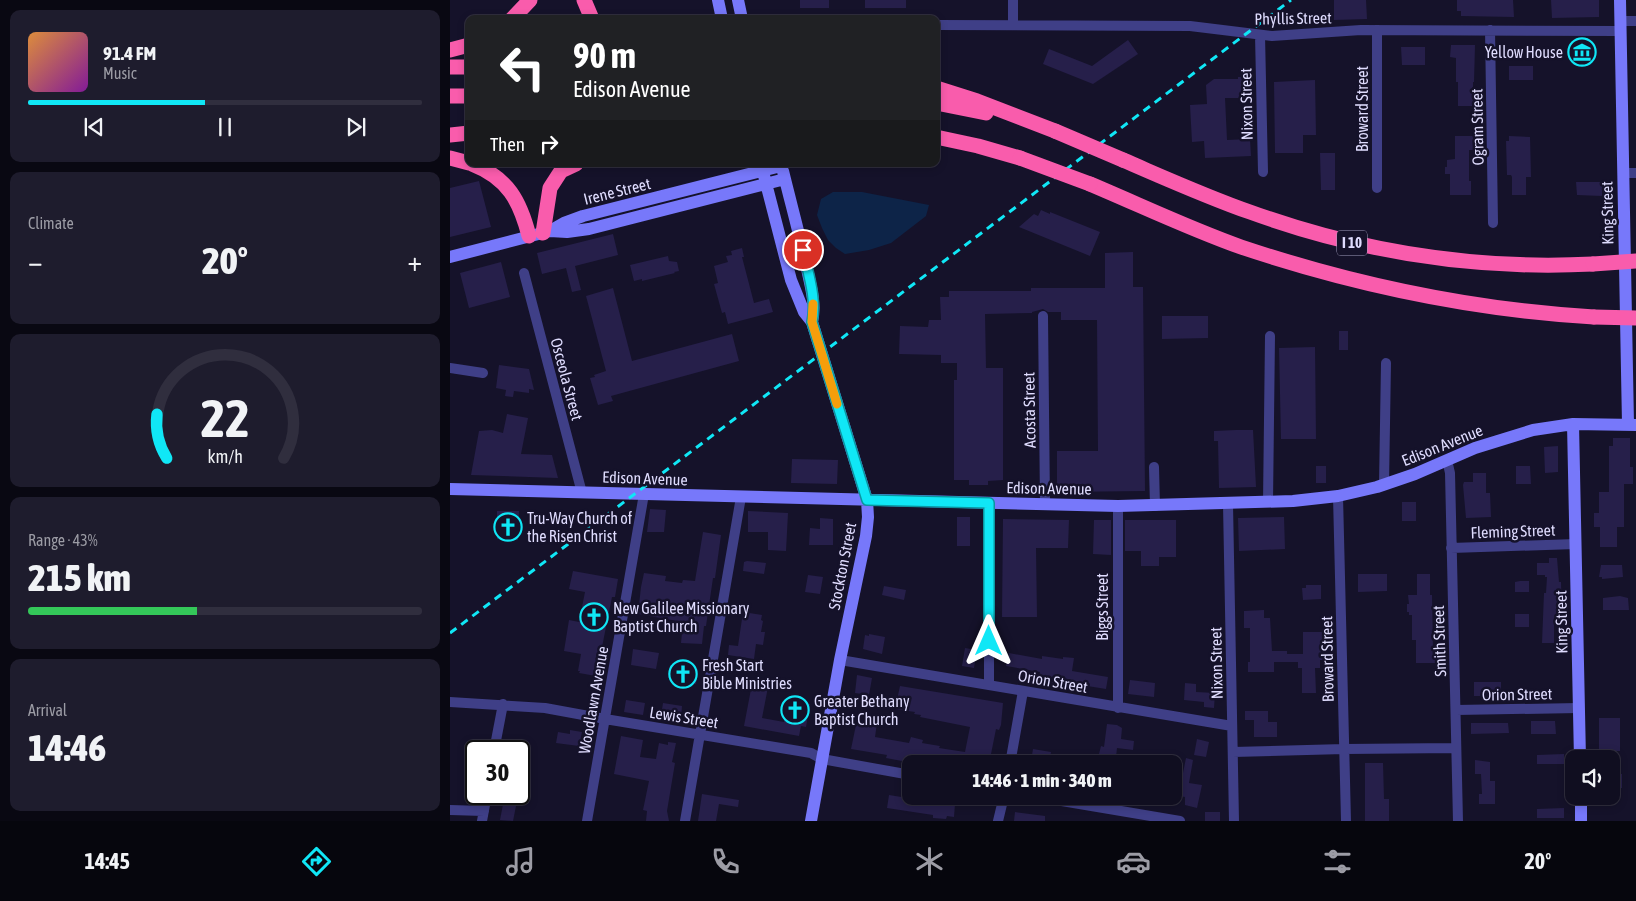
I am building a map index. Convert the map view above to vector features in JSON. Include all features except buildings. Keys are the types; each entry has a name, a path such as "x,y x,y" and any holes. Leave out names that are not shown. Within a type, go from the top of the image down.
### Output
{"highway":[{"path":"516,15 530,0"},
{"path":"584,0 590,15"},
{"path":"450,50 465,46"},
{"path":"450,67 465,67"},
{"name":"I 10","path":"940,89 977,101 1055,131 1249,212 1284,224 1354,243 1462,262 1534,266 1636,261"},
{"path":"450,96 465,96"},
{"path":"940,104 1012,119 1055,131"},
{"path":"450,129 465,130"},
{"path":"450,135 465,131"},
{"name":"I 10","path":"940,138 1020,158 1090,184 1214,237 1325,273 1390,288 1480,305 1539,313 1636,318"},
{"path":"940,146 978,149 1020,158"},
{"path":"450,158 465,162"},
{"path":"478,167 491,173 508,188 520,208 541,234"},
{"path":"541,234 550,188 560,171 569,167"}],"main road":[{"path":"718,0 721,15"},
{"path":"738,0 741,15"},
{"name":"King Street","path":"1620,0 1630,173 1632,425"},
{"name":"Irene Street","path":"541,234 583,216 762,167"},
{"name":"Stockton Street","path":"762,167 794,288 804,312 812,322 867,500 866,536 840,660 811,821"},
{"name":"Stockton Street","path":"782,167 803,250 813,299 814,312 812,322"},
{"name":"Irene Street","path":"450,257 541,234 589,229 785,179"},
{"name":"King Street","path":"1573,424 1580,750"},
{"name":"Edison Avenue","path":"450,489 1118,506 1268,502 1338,496 1384,485 1415,474 1474,448 1510,436 1556,426 1573,424 1632,425"},
{"path":"1581,805 1582,821"}],"street":[{"path":"1014,0 1014,25"},
{"name":"Phyllis Street","path":"940,25 1190,26 1260,36 1377,30 1490,30 1621,26 1636,21"},
{"name":"Broward Street","path":"1377,30 1377,188"},
{"name":"Ogram Street","path":"1490,30 1493,223"},
{"name":"Nixon Street","path":"1260,36 1263,172"},
{"name":"Osceola Street","path":"524,273 582,493"},
{"name":"Acosta Street","path":"1043,316 1045,504"},
{"path":"1268,502 1270,336"},
{"path":"1384,485 1386,363"},
{"path":"450,368 483,373"},
{"name":"Smith Street","path":"1447,460 1450,473 1458,821"},
{"path":"1154,467 1155,506"},
{"name":"Woodlawn Avenue","path":"587,821 644,494"},
{"name":"Broward Street","path":"1338,496 1346,821"},
{"path":"685,821 741,497"},
{"path":"989,503 989,685"},
{"name":"Nixon Street","path":"1228,504 1234,821"},
{"name":"Biggs Street","path":"1118,506 1118,708"},
{"name":"Fleming Street","path":"1451,548 1576,544"},
{"name":"Orion Street","path":"840,660 1232,726"},
{"path":"1012,755 1024,691"},
{"name":"Lewis Street","path":"450,702 545,708 811,753 822,759 902,773"},
{"path":"496,740 503,704"},
{"name":"Orion Street","path":"1456,710 1579,708"},
{"path":"1232,752 1456,748"},
{"path":"998,821 1002,805"},
{"path":"1085,805 1180,821"},
{"path":"450,810 483,816"}],"water":[{"path":"833,192 862,192 929,205 926,216 891,243 869,250 845,254 828,240 817,215 821,199"}],"railway":[{"path":"450,633 1291,0"}],"slow traffic":[{"path":"813,304 812,322 837,404"}],"place":[{"name":"Yellow House","path":"1582,52"},
{"name":"Tru-Way Church of the Risen Christ","path":"508,527"},
{"name":"New Galilee Missionary Baptist Church","path":"594,617"},
{"name":"Fresh Start Bible Ministries","path":"683,674"},
{"name":"Greater Bethany Baptist Church","path":"795,710"}],"route":[{"path":"803,250 813,299 814,312 812,322 867,500 989,503 989,641"}]}
